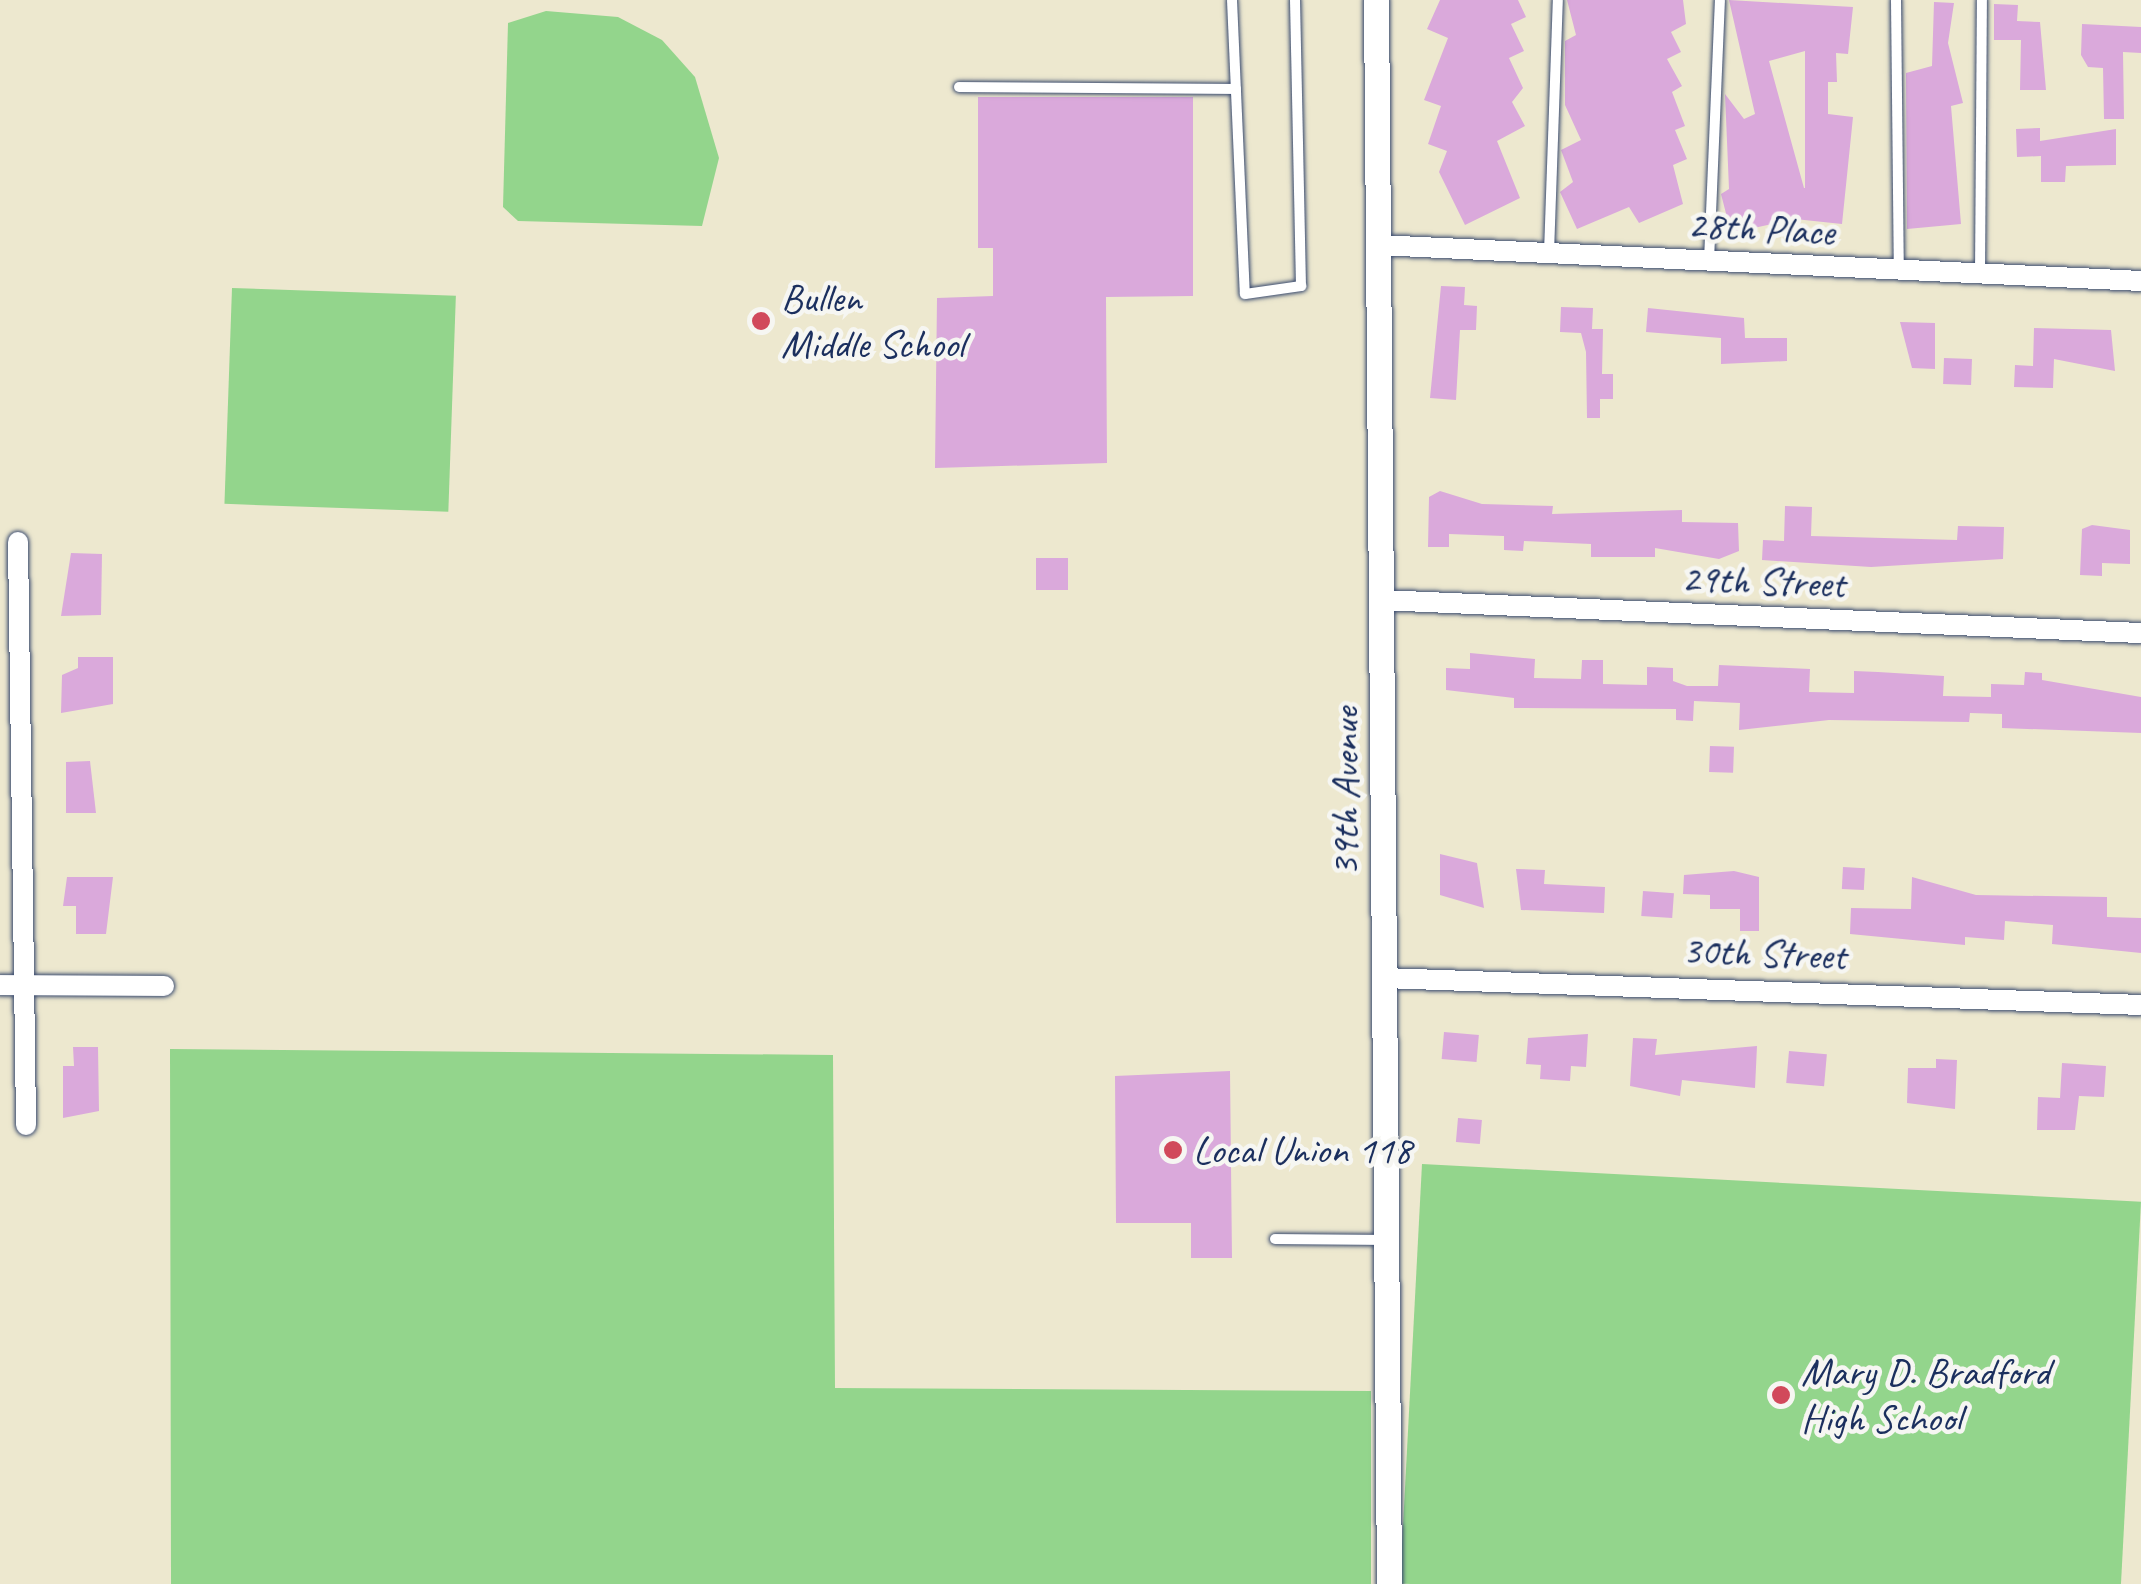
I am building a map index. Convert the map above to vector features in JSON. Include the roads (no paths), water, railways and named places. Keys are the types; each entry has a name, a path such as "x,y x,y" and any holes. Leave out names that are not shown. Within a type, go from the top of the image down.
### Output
{"street":[{"name":"39th Avenue","path":"1376,0 1389,1584"},
{"name":"28th Place","path":"1378,245 2141,281"},
{"path":"18,542 9,676 26,1125"},
{"name":"29th Street","path":"1381,600 2141,633"},
{"name":"30th Street","path":"1384,978 2141,1005"},
{"path":"0,984 164,986"}],"lane":[{"path":"1232,0 1245,294 1300,286 1295,0"},
{"path":"1549,253 1558,0"},
{"path":"1709,261 1720,0"},
{"path":"1896,0 1899,270"},
{"path":"1980,274 1982,0"},
{"path":"958,87 1236,88"},
{"path":"1275,1239 1386,1240"}],"place":[{"name":"Bullen Middle School","path":"761,321"},
{"name":"Local Union 118","path":"1173,1150"},
{"name":"Mary D. Bradford High School","path":"1781,1395"}]}
